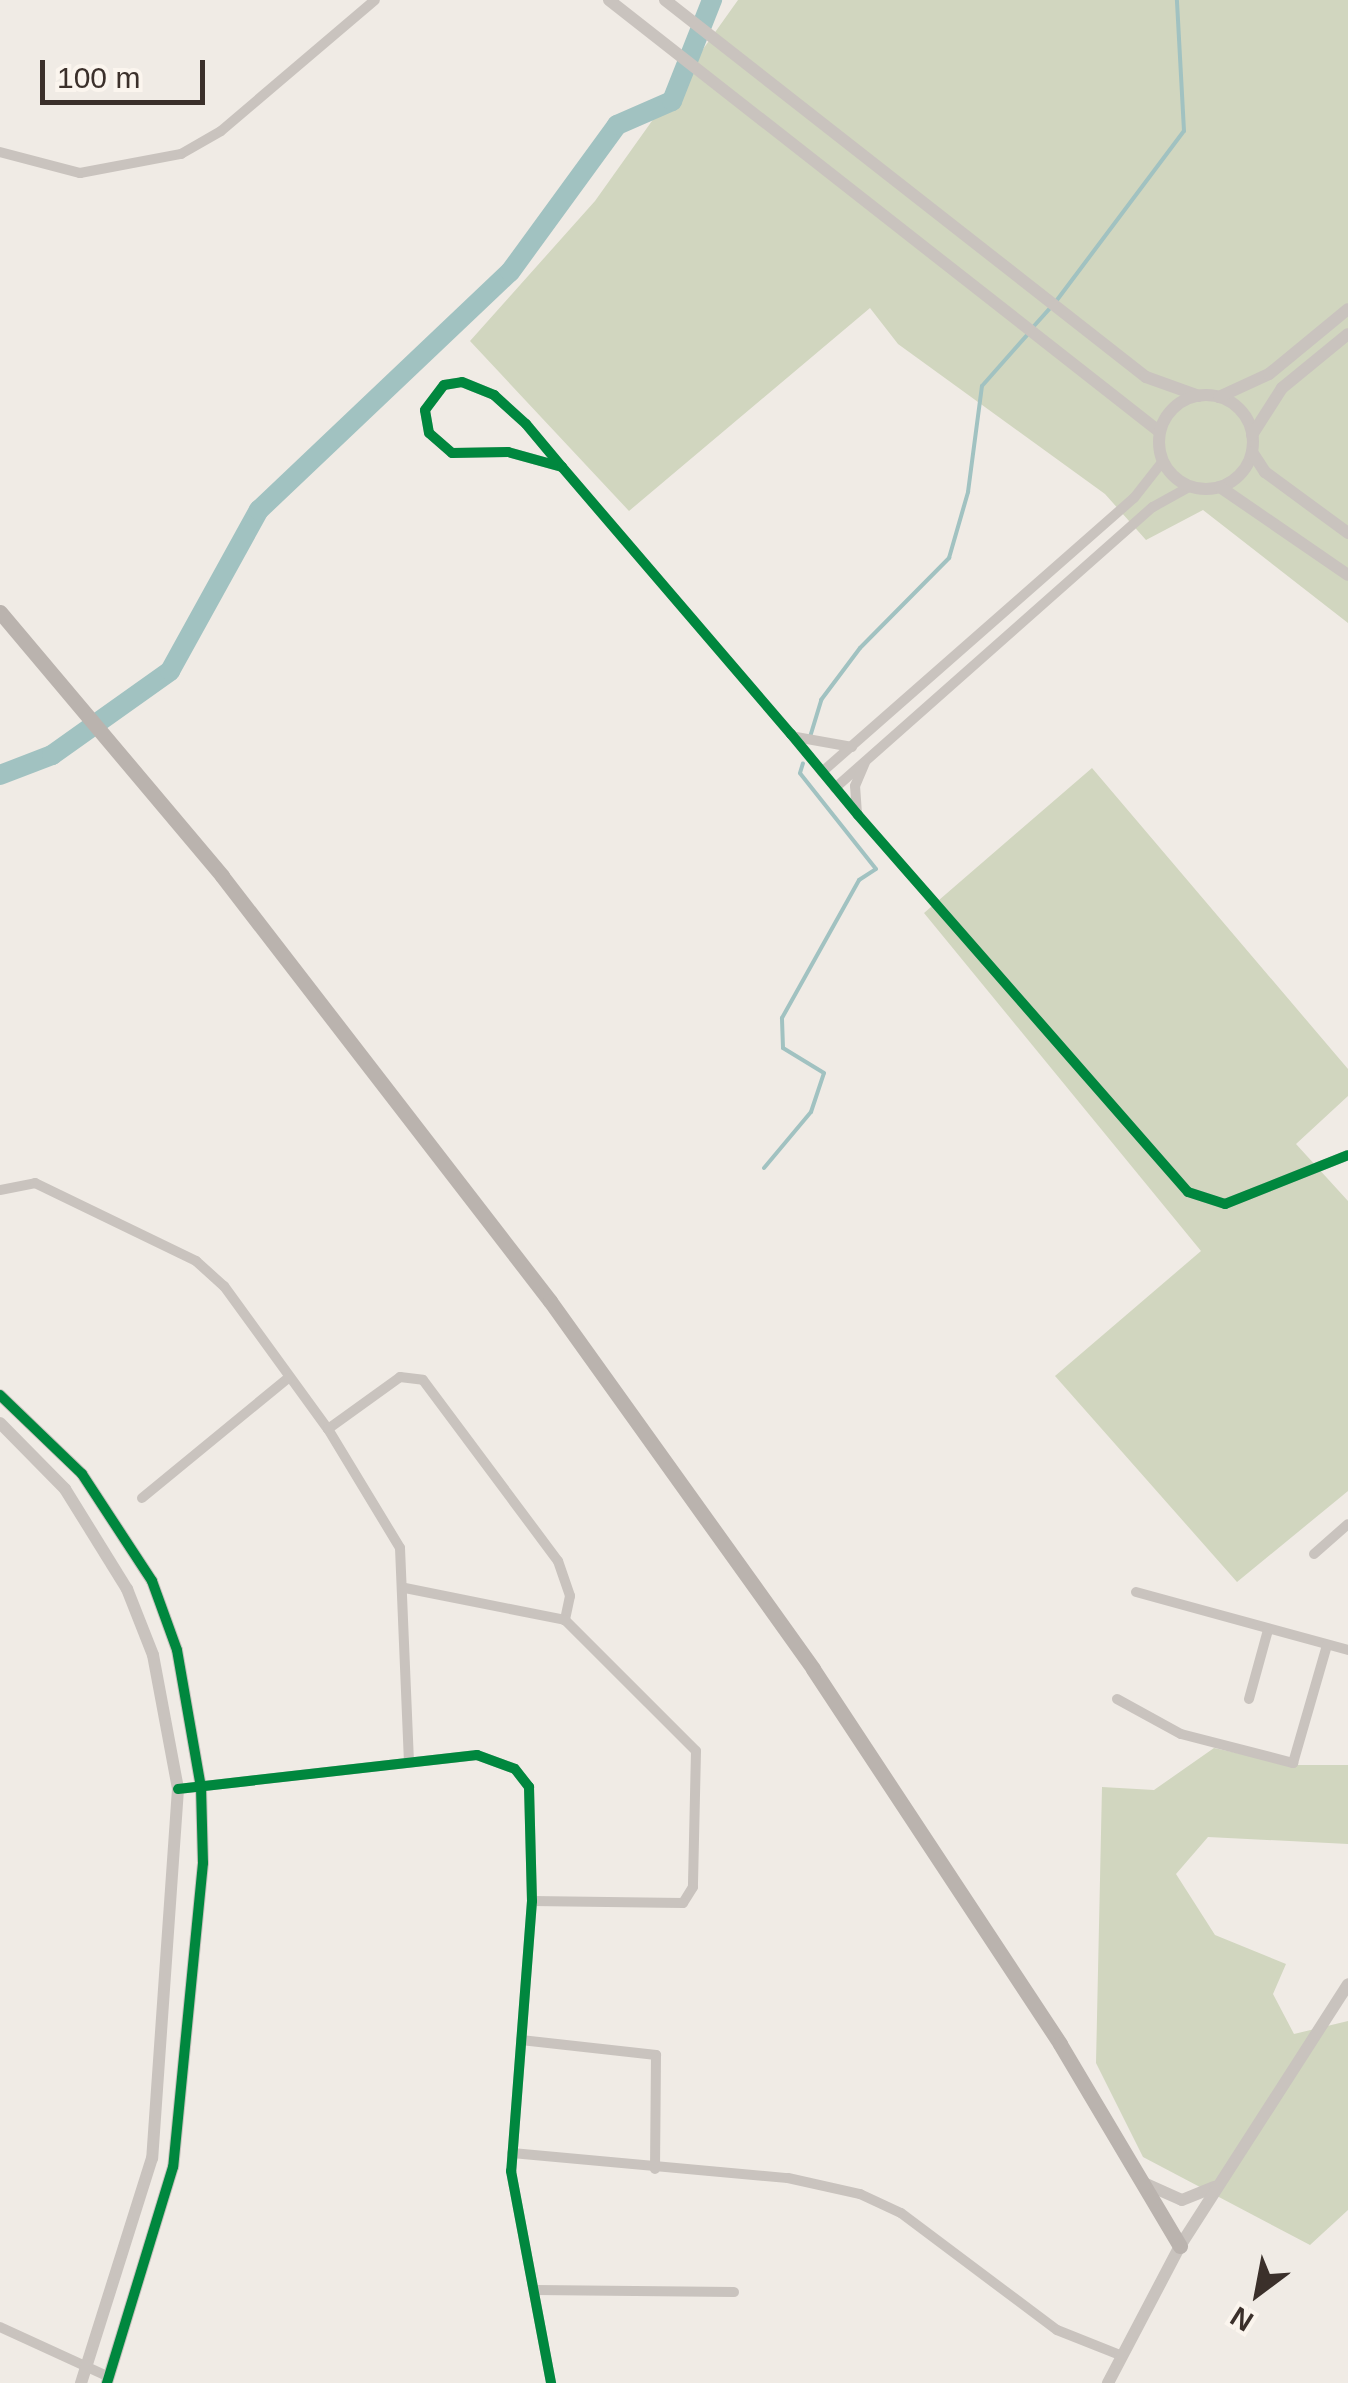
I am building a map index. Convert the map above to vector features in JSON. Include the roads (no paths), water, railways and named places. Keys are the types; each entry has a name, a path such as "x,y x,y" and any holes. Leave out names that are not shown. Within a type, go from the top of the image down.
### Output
{"main road":[{"path":"0,612 120,750 550,1301 813,1669 1146,2184 1180,2246"}],"street":[{"path":"0,152 80,173 182,154 221,131 375,0"},
{"path":"608,0 1060,348 1160,432"},
{"path":"665,0 1146,377 1199,396 1219,397 1237,407 1252,435 1252,452 1240,474 1220,487"},
{"path":"1219,397 1269,374 1348,310"},
{"path":"1252,435 1282,388 1348,334"},
{"path":"562,466 508,452 452,452 429,433 425,410 444,385 462,382 494,394 562,466 834,788 1188,1192 1236,1202 1348,1155"},
{"path":"1191,486 1163,461 1160,432 1174,408 1199,396"},
{"path":"1252,452 1265,472 1348,533"},
{"path":"822,772 1134,498 1163,461"},
{"path":"834,788 1152,507 1191,486 1220,487 1348,575"},
{"path":"790,734 854,747"},
{"path":"858,814 856,786 866,760"},
{"path":"0,1190 36,1183 196,1261 224,1286 328,1429 388,1521 405,1588 409,1760"},
{"path":"328,1429 400,1377 423,1380 558,1562 570,1596 566,1620"},
{"path":"142,1498 288,1378"},
{"path":"0,1395 82,1474 152,1581 177,1650 200,1787 203,1863 173,2167 108,2380 0,2327"},
{"path":"0,1423 65,1488 128,1589 153,1655 178,1790 152,2158 81,2383"},
{"path":"1314,1554 1348,1524"},
{"path":"405,1588 566,1620 696,1751 693,1887 672,1906 532,1901"},
{"path":"1136,1592 1348,1650"},
{"path":"1249,1699 1268,1630"},
{"path":"1116,1699 1182,1734 1293,1763 1327,1645"},
{"path":"178,1790 477,1755 515,1769 534,1808 532,1901 512,2153 551,2383"},
{"path":"1108,2383 1180,2246 1348,1984"},
{"path":"521,2040 656,2055 654,2169"},
{"path":"512,2153 654,2169 788,2178 878,2201 1057,2330 1120,2356"},
{"path":"1146,2184 1182,2200 1217,2186"},
{"path":"536,2290 734,2292"}],"waterway":[{"path":"0,775 52,755 170,671 259,510 510,272 617,125 672,101 712,0"},
{"path":"1057,300 1184,131 1177,0"},
{"path":"1034,326 1051,307"},
{"path":"810,737 821,700 860,648 949,558 968,492 982,386 1028,334"},
{"path":"764,1168 811,1112 824,1073 783,1048 782,1018 859,880 876,869 800,773 803,763"}]}
